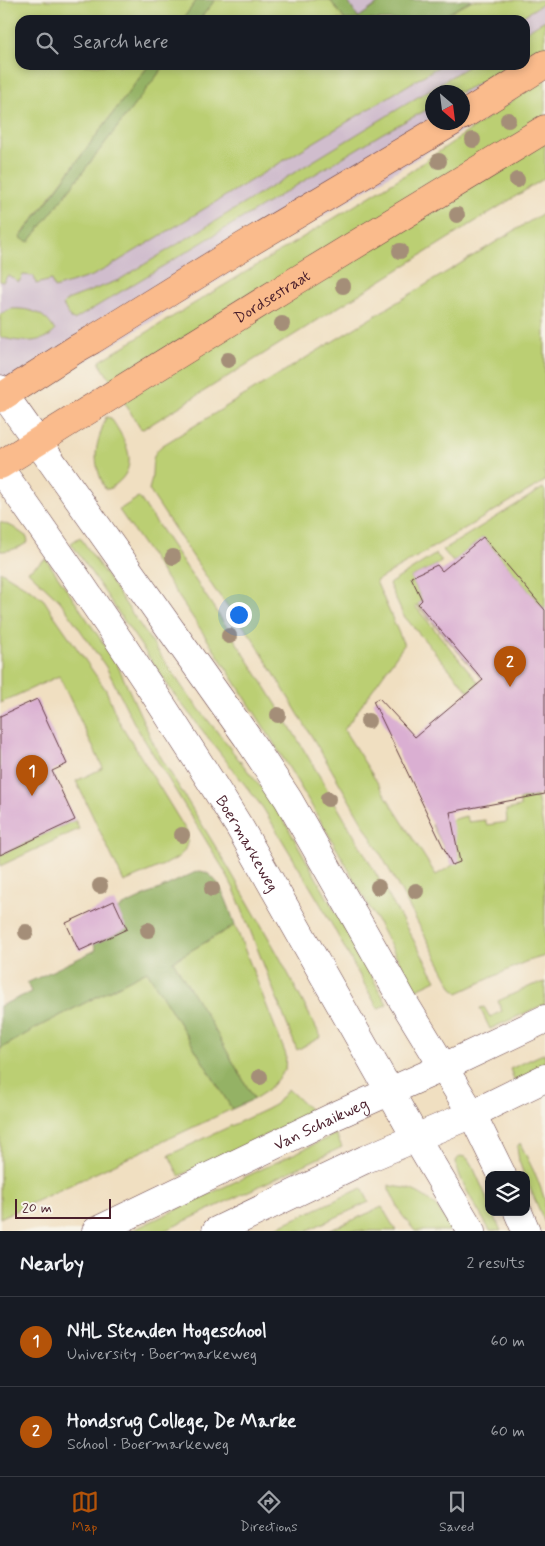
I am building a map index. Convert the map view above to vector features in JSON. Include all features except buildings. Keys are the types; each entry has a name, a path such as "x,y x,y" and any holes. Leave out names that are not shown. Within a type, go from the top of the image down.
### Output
{"main road":[{"path":"470,111 545,64"},
{"path":"1,394 439,130"},
{"name":"Dordsestraat","path":"0,465 545,130"}],"street":[{"path":"1,394 37,441 247,737 283,791 403,1001 472,1114 500,1171"},
{"name":"Boermarkeweg","path":"0,469 102,614 221,797 471,1231"},
{"name":"Van Schaikweg","path":"96,1231 545,1019"},
{"path":"216,1231 366,1159 472,1114 545,1078"},
{"path":"520,1216 526,1231"}],"shaded area":[{"path":"0,0 545,0 545,80 470,126 470,85 425,85 425,130 463,130 98,354 0,409"}],"green space":[{"path":"0,0 197,0 186,15 15,15 15,70 145,70 20,237 29,242 161,70 433,70 92,276 54,288 51,280 36,284 34,276 23,275 19,282 8,275 3,282 0,281"},
{"path":"197,0 215,0 203,15 186,15"},
{"path":"215,0 330,0 341,15 203,15"},
{"path":"330,0 347,0 356,15 341,15"},
{"path":"383,0 472,0 446,15 362,15"},
{"path":"472,0 545,0 545,2 525,15 446,15"},
{"path":"545,20 545,49 530,56 530,29"},
{"path":"145,70 161,70 29,242 20,238"},
{"path":"462,70 504,70 470,87 470,85 437,85"},
{"path":"545,78 545,119 111,381 100,361 408,173"},
{"path":"425,93 425,111 383,133 74,320 71,319 63,305 67,300 119,280"},
{"path":"545,139 545,178 150,425 143,429 140,428 123,400"},
{"path":"545,212 545,481 376,581 404,645 344,730 436,875 453,865 432,825 466,816 469,822 485,820 487,825 507,822 506,810 520,807 520,799 537,796 545,837 545,956 525,962 458,993 453,988 384,860 252,637 215,590 149,490 153,458 163,445"},
{"path":"11,309 25,309 37,313 47,320 55,331 44,339 29,341 0,337 0,314"},
{"path":"106,417 111,418 117,427 129,455 126,473 120,481 109,489 105,489 96,461 97,445"},
{"path":"543,488 545,491 545,610 483,537 453,562 443,550"},
{"path":"139,497 230,632 283,715 342,814 436,980 415,990 339,853 267,732 119,510"},
{"path":"0,522 13,527 27,537 28,542 15,549 0,551"},
{"path":"80,537 185,691 277,808 387,1004 378,1009 321,905 263,808 174,694 71,543"},
{"path":"436,554 442,561 411,577 422,600 418,604 483,680 417,605 415,606 479,683 469,692 403,615 389,584"},
{"path":"46,559 116,662 157,751 228,867 280,958 321,1037 297,1050 234,889 224,870 134,723 106,667 60,601 28,571"},
{"path":"0,571 44,600 106,690 117,718 187,832 186,847 173,860 124,882 76,781 103,768 59,676 0,703"},
{"path":"75,820 79,829 0,866 0,855"},
{"path":"198,871 205,872 217,883 226,900 235,925 173,961 254,1099 232,1109 147,971 36,1028 0,1049 0,1006 31,992 27,983 96,950 94,944 127,929 117,909"},
{"path":"235,925 286,1055 285,1070 268,1090 254,1099 173,961"},
{"path":"147,971 232,1109 0,1218 0,1049 36,1028"},
{"path":"545,982 545,1004 490,1029 480,1008 484,1007 490,1017 502,1011 498,1001 533,985"},
{"path":"545,1053 545,1068 515,1082 510,1069"},
{"path":"288,1089 311,1111 302,1118 179,1176 169,1155 267,1109 276,1104"},
{"path":"336,1134 342,1147 164,1231 131,1231"},
{"path":"520,1143 537,1178 545,1200 545,1223 530,1188 530,1171 523,1171 517,1147"},
{"path":"460,1156 468,1159 485,1194 485,1216 495,1216 501,1231 490,1231 460,1177 456,1161"},
{"path":"389,1185 421,1194 434,1204 453,1231 415,1231 402,1215 389,1189"},
{"path":"362,1188 369,1202 306,1231 268,1231"},
{"path":"382,1207 396,1231 328,1231"}],"place":[{"name":"Hondsrug College, De Marke","path":"510,687"},
{"name":"NHL Stenden Hogeschool","path":"32,796"}]}
